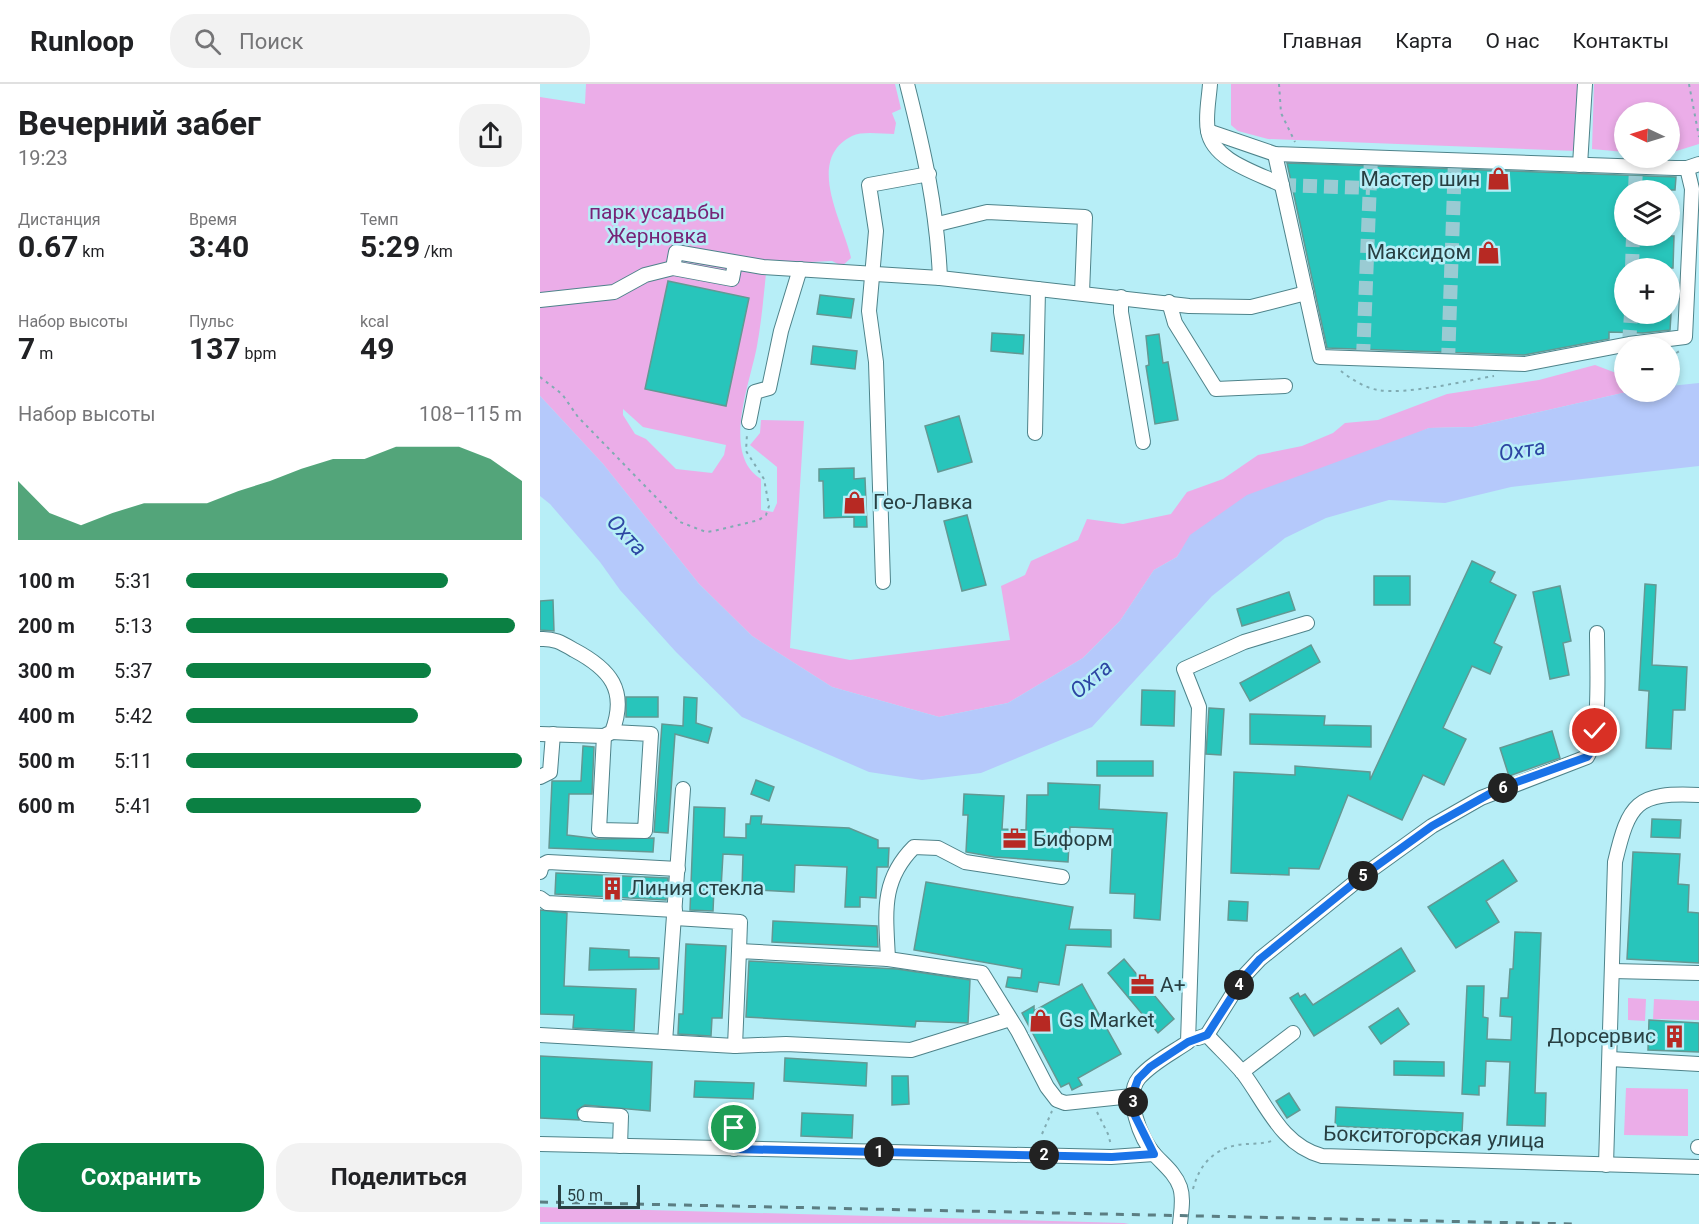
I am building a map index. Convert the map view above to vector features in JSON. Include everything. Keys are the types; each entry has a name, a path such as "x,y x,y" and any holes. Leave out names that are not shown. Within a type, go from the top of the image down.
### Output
{"street":[{"path":"907,84 929,174 938,224 940,278"},
{"path":"1210,84 1208,131 1214,147 1223,155 1281,185"},
{"path":"1580,165 1585,84"},
{"path":"1208,131 1275,154 1580,165 1693,166 1685,337 1629,344 1525,364 1320,357 1275,154"},
{"path":"883,582 876,362 869,310 874,274 876,231 869,185 929,174"},
{"path":"938,224 987,212 1085,218 1082,293"},
{"path":"540,300 614,292 645,274 673,268 732,279 735,263 940,278 1190,306 1251,307 1306,293"},
{"path":"748,422 755,392 769,388 781,331 800,269"},
{"path":"1035,433 1038,289"},
{"path":"1121,297 1121,312 1143,442"},
{"path":"1169,302 1175,323 1216,389 1285,386"},
{"path":"1188,1042 1199,707 1184,669 1244,642 1307,623"},
{"path":"1180,1224 1182,1198 1180,1187 1169,1168 1154,1154 1135,1116 1132,1096 1138,1079 1150,1067 1188,1042 1207,1035 1239,985 1260,959 1364,875 1432,826 1500,788 1587,757 1593,749 1595,731 1597,633"},
{"path":"540,639 553,638 597,662 608,672 615,687 618,704 616,721 608,734 599,830 645,831 651,734 608,734 547,734 552,764 550,772 540,777"},
{"path":"665,1042 683,789"},
{"path":"1606,1165 1615,862 1624,823 1643,800 1665,794 1699,795"},
{"path":"888,959 885,903 899,862 914,847 938,848 965,862 1062,877"},
{"path":"540,872 542,865 548,862 678,869"},
{"path":"540,898 547,903 741,922 735,1046"},
{"path":"739,951 888,959 982,973 1047,1087 1057,1100 1065,1103 1132,1096"},
{"path":"1612,971 1699,973"},
{"path":"540,1035 735,1046 786,1044 911,1050 1010,1019"},
{"path":"1242,1072 1293,1033"},
{"name":"Бокситогорская улица","path":"1207,1035 1242,1072 1283,1132 1306,1152 1322,1156 1699,1167"},
{"path":"1610,1059 1699,1064"},
{"path":"585,1114 621,1116 620,1146"},
{"path":"734,1128 734,1149"},
{"path":"540,1144 1112,1157 1154,1154"}],"path":[{"path":"1279,84 1281,113 1295,142"},
{"path":"1689,84 1699,137"},
{"path":"540,377 562,394 578,417 680,522 705,532 759,520 766,515 769,506 764,479 746,451 748,422"},
{"path":"1090,1099 1108,1134 1111,1147"},
{"path":"1042,1134 1057,1100"},
{"path":"1192,1191 1201,1164 1210,1157 1237,1145 1274,1141 1283,1132"}],"green space":[{"name":"парк усадьбы Жерновка","path":"586,84 895,84 901,109 892,113 896,123 894,134 856,134 838,147 831,160 829,176 831,193 851,258 842,266 832,261 767,264 759,336 741,417 740,436 749,468 761,479 761,510 773,512 777,503 777,467 750,445 760,433 761,420 804,421 790,648 850,660 1010,640 1001,586 1025,575 1031,561 1078,540 1087,519 1123,524 1171,514 1187,492 1223,479 1258,455 1302,446 1333,433 1345,423 1378,420 1447,394 1539,380 1595,365 1614,372 1614,395 1473,427 1429,428 1191,535 1177,557 1154,570 1120,621 1083,658 1008,703 939,717 832,687 752,636 699,584 603,464 540,396 540,97 585,104","holes":["623,409 643,427 726,445 724,455 712,473 676,469 646,439 635,434 623,415"]},
{"path":"1231,84 1579,84 1575,151 1268,139 1238,131 1231,125"},
{"path":"1594,84 1699,84 1699,144 1680,150 1680,102 1614,102 1614,151 1592,149"},
{"path":"1628,998 1646,999 1645,1021 1628,1020"},
{"path":"1654,999 1699,1001 1699,1020 1653,1019"},
{"path":"1626,1088 1688,1089 1688,1136 1624,1135"},
{"path":"540,1207 1124,1223 1129,1224 540,1222"}],"water":[{"name":"Охта","path":"1699,383 1699,466 1511,487 1445,503 1389,500 1326,518 1285,538 1212,596 1092,727 981,773 922,780 869,772 742,717 676,652 620,590 600,562 550,504 540,496 540,396 603,464 699,584 752,636 832,687 939,717 1008,703 1083,658 1120,621 1154,570 1177,557 1190,535 1247,495 1429,428 1473,427 1614,395 1614,402 1680,402 1680,385"}],"building":[{"name":"Максидом","path":"1287,163 1676,177 1676,180 1614,180 1614,246 1674,246 1673,258 1614,258 1614,324 1670,324 1670,330 1643,333 1609,332 1609,339 1524,355 1327,348"},
{"path":"668,281 749,298 726,406 645,389"},
{"path":"820,295 854,299 851,318 817,314"},
{"path":"992,333 1024,335 1023,354 991,351"},
{"path":"1159,334 1163,363 1168,362 1178,420 1155,424 1146,366 1149,365 1146,336"},
{"path":"813,346 857,351 855,369 811,364"},
{"path":"959,416 972,462 938,472 925,426"},
{"path":"854,468 854,479 865,478 867,527 854,527 854,517 824,518 823,481 819,481 819,469"},
{"path":"967,515 986,585 962,591 944,521"},
{"path":"1472,561 1495,572 1490,582 1516,595 1494,643 1502,647 1490,674 1472,666 1443,728 1466,739 1444,785 1423,775 1402,820 1348,795 1319,869 1289,868 1289,875 1231,873 1234,772 1295,775 1295,766 1370,772 1370,780"},
{"path":"1374,576 1410,576 1410,605 1374,605"},
{"path":"1645,584 1656,585 1652,665 1687,667 1685,710 1673,710 1671,749 1646,748 1649,691 1639,690"},
{"path":"1560,586 1571,641 1563,643 1569,675 1550,679 1533,592"},
{"path":"1289,592 1295,610 1242,626 1237,609"},
{"path":"553,600 554,631 540,630 540,601"},
{"path":"1311,645 1320,662 1250,701 1240,683"},
{"path":"1142,690 1175,691 1174,726 1141,725"},
{"path":"626,697 658,697 658,717 626,717"},
{"path":"684,697 697,698 696,723 712,728 708,743 675,734 668,833 654,832 662,724 683,726"},
{"path":"1209,708 1224,709 1221,755 1206,754"},
{"path":"1250,714 1325,716 1324,725 1371,726 1371,747 1250,744"},
{"path":"1552,731 1560,758 1509,776 1500,748"},
{"path":"583,746 594,747 592,794 569,794 567,835 599,839 654,838 653,852 549,848 552,781 581,781"},
{"path":"1097,761 1153,761 1153,776 1097,776"},
{"path":"756,780 774,787 769,801 751,794"},
{"path":"1048,783 1100,785 1099,809 1167,813 1160,920 1134,918 1135,894 1110,893 1113,829 1070,827 1068,862 994,857 966,852 968,815 963,815 964,794 1004,796 1002,829 1026,830 1027,795 1048,795"},
{"path":"694,807 725,808 724,837 746,838 746,824 750,824 751,816 762,816 761,824 849,828 878,840 878,848 889,848 888,867 877,867 876,898 860,897 860,907 845,907 847,867 795,865 794,892 742,889 743,855 723,854 721,889 714,889 713,911 690,910"},
{"path":"1652,819 1681,820 1680,838 1651,837"},
{"path":"1633,852 1680,854 1678,884 1689,885 1688,912 1699,913 1699,963 1627,959"},
{"path":"1503,860 1517,881 1486,901 1499,922 1456,948 1428,907"},
{"name":"Линия стекла","path":"556,873 668,878 666,900 555,894"},
{"path":"926,882 1073,907 1069,929 1111,930 1111,947 1066,945 1059,985 1039,982 1037,992 1006,987 1008,977 1021,978 1022,969 914,950"},
{"path":"1229,901 1248,902 1247,921 1228,920"},
{"path":"540,910 567,913 564,986 636,989 634,1031 573,1028 574,1015 540,1014"},
{"path":"773,921 877,926 878,947 772,942"},
{"path":"1515,932 1541,933 1535,1093 1546,1093 1545,1126 1507,1125 1510,1062 1486,1061 1485,1086 1479,1086 1479,1095 1462,1094 1467,986 1484,986 1483,1017 1488,1018 1487,1039 1511,1040 1512,1017 1500,1016 1501,998 1508,998 1510,969 1513,969"},
{"path":"686,944 726,946 722,1018 712,1018 711,1036 678,1034 679,1014 683,1014"},
{"path":"590,948 629,950 629,957 659,958 659,969 589,970"},
{"path":"1401,948 1415,971 1314,1036 1290,998 1298,993 1300,997 1305,994 1313,1005"},
{"path":"1124,959 1174,1019 1158,1033 1108,973"},
{"path":"749,961 897,969 970,980 968,1023 916,1021 915,1027 746,1017"},
{"path":"1082,984 1121,1054 1078,1078 1082,1085 1072,1090 1069,1083 1061,1087 1022,1013 1034,1006 1034,1011"},
{"path":"1398,1008 1409,1024 1381,1044 1369,1027"},
{"name":"Дорсервис","path":"1649,1020 1699,1023 1699,1052 1648,1050"},
{"path":"540,1056 652,1062 650,1111 585,1105 577,1110 579,1120 540,1118"},
{"path":"785,1058 867,1063 866,1086 784,1081"},
{"path":"1394,1061 1444,1062 1444,1076 1394,1075"},
{"path":"892,1076 908,1076 909,1104 892,1105"},
{"path":"695,1081 754,1083 753,1099 694,1097"},
{"path":"1289,1093 1300,1110 1287,1118 1276,1101"},
{"path":"1336,1107 1463,1113 1462,1133 1335,1126"},
{"path":"802,1113 853,1115 852,1138 801,1136"}],"tunnel":[{"path":"1363,358 1371,157"},
{"path":"1448,362 1455,160"},
{"path":"1635,180 1636,168"},
{"path":"1282,185 1370,188"},
{"path":"1632,258 1633,246"},
{"path":"1630,324 1630,336"}],"railway":[{"path":"540,1202 1575,1224"}],"place":[{"name":"Мастер шин","path":"1498,179"},
{"name":"Максидом","path":"1489,252"},
{"name":"Гео-Лавка","path":"855,502"},
{"name":"Биформ","path":"1015,839"},
{"name":"Линия стекла","path":"612,888"},
{"name":"А+","path":"1142,985"},
{"name":"Gs Market","path":"1041,1020"},
{"name":"Дорсервис","path":"1674,1036"}],"route":[{"path":"734,1128 734,1149 1112,1157 1154,1154 1135,1116 1132,1096 1138,1079 1150,1067 1188,1042 1207,1035 1245,976 1260,959 1364,875 1432,826 1500,788 1573,765 1587,757 1593,749 1595,731"}]}
